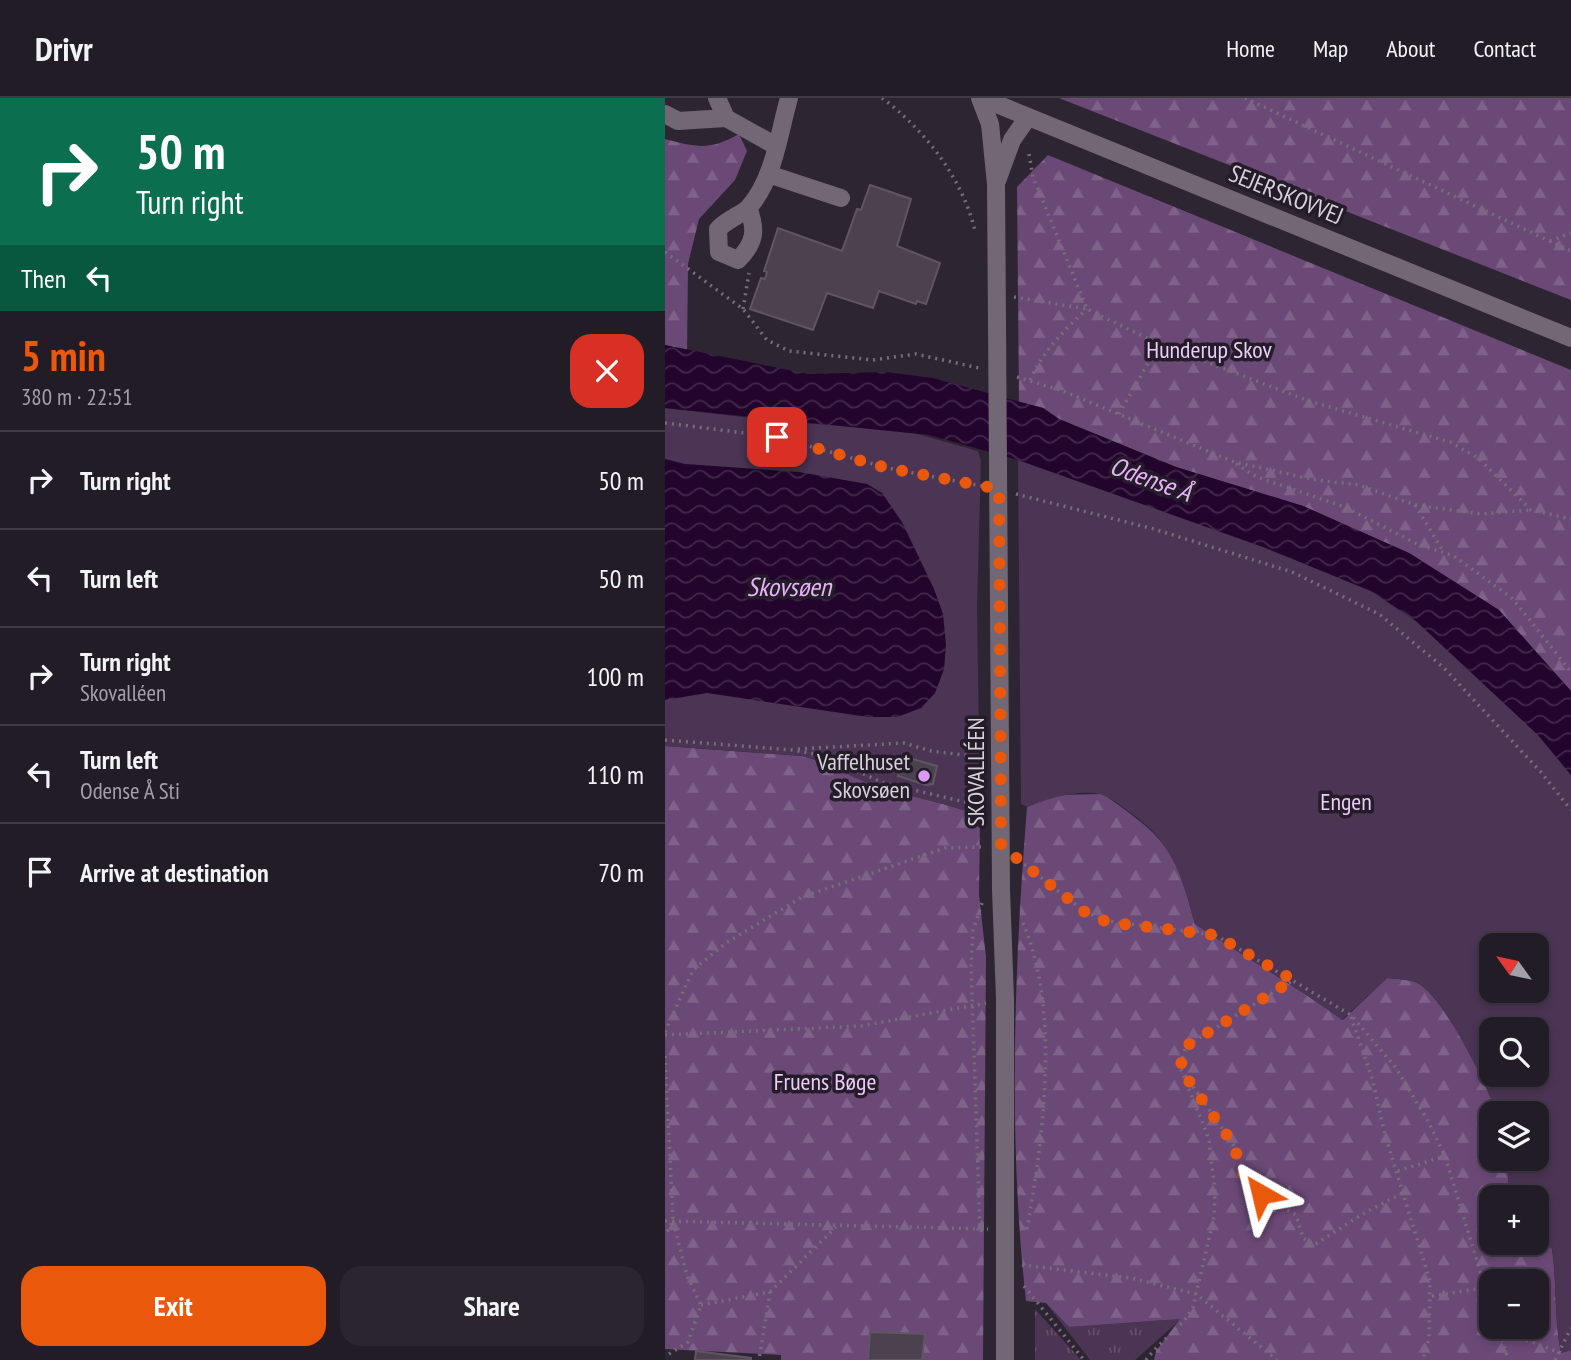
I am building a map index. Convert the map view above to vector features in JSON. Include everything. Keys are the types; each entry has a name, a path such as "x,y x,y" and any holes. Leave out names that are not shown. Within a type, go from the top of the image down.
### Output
{"street":[{"path":"717,98 726,118"},
{"path":"748,208 755,226 753,244 738,260 719,252 718,229 729,217 748,208 768,174 789,98"},
{"name":"SEJERSKOVVEJ","path":"981,98 1571,338"},
{"name":"SKOVALLÉEN","path":"981,98 989,124 996,184 1001,890 1005,999 1005,1360"},
{"path":"665,114 678,121 726,118 776,146"},
{"name":"SKOVALLÉEN","path":"996,184 1012,140 1028,117"},
{"path":"768,174 841,198"}],"path":[{"path":"882,98 910,122 949,171 971,215 977,239"},
{"path":"1245,98 1571,251"},
{"path":"1027,149 1034,177 1087,309"},
{"path":"1550,241 1571,233"},
{"path":"665,252 743,309 767,340 799,354 873,360 916,354 1030,380 1234,462 1316,480 1359,485 1415,505 1481,514 1531,510 1571,519"},
{"path":"743,309 750,270 745,253"},
{"path":"665,260 673,260"},
{"path":"997,294 1087,309 1159,344 1309,401 1450,442 1478,458 1531,510"},
{"path":"1030,380 1039,361 1058,336 1087,309"},
{"path":"1119,414 1159,344"},
{"path":"978,355 978,368"},
{"path":"665,423 777,437 887,468 999,489 1154,529 1292,572 1367,607 1412,639 1444,668 1540,771 1571,810"},
{"path":"1234,462 1257,477 1345,507 1417,544 1454,556 1476,575 1513,599 1571,671"},
{"path":"1415,505 1444,553"},
{"path":"1562,663 1571,663"},
{"path":"665,740 793,750 820,755 884,783 973,803 1001,813"},
{"path":"793,750 904,743 931,751 1001,759"},
{"path":"1005,999 861,1026 665,1034 693,970 726,943 802,897 945,848 1001,846 1085,912 1107,922 1215,935 1351,1015 1396,1068 1428,1121 1445,1156 1479,1274"},
{"path":"986,1237 980,1229 971,964 978,910 985,899 1001,890"},
{"path":"1005,1263 1024,1242 1038,1166 1045,1065 1044,1020 1036,973 1020,917"},
{"path":"1146,1360 1160,1342 1188,1316 1196,1294 1214,1217 1216,1192 1209,1139 1180,1068 1186,1046 1293,980"},
{"path":"1351,1015 1373,1078 1404,1193 1422,1247 1432,1296 1429,1338 1423,1360"},
{"path":"665,1056 673,1220 687,1276 701,1305 688,1342 669,1354"},
{"path":"1180,1068 1233,1144 1247,1185 1296,1215 1303,1238 1314,1245 1366,1212 1404,1193"},
{"path":"1398,1171 1445,1156"},
{"path":"665,1236 673,1220"},
{"path":"665,1221 1006,1229"},
{"path":"701,1305 770,1292 836,1226"},
{"path":"1005,1263 1131,1278 1196,1294 1277,1360"},
{"path":"1005,1263 1084,1360"},
{"path":"1432,1296 1479,1289"},
{"path":"759,1360 770,1292"},
{"path":"1555,1360 1571,1328"},
{"path":"1502,1339 1508,1360"},
{"path":"1526,1339 1560,1353"}],"green space":[{"path":"1059,98 1571,98 1571,300"},
{"path":"739,134 747,151 735,180 699,219 688,264 687,351 665,345 665,139 703,146 719,143"},
{"name":"Hunderup Skov","path":"1048,155 1571,370 1571,691 1499,610 1409,553 1303,506 1176,467 1059,419 1043,408 1019,402 1017,187"},
{"path":"665,408 785,422 903,430 978,451 981,461 977,606 980,816 879,787 802,756 665,746"},
{"name":"Engen","path":"1018,460 1266,548 1371,591 1416,621 1538,735 1571,775 1571,1350 1561,1353 1557,1327 1555,1275 1552,1249 1549,1246 1549,1185 1508,1185 1508,1171 1549,1171 1549,1101 1492,1101 1486,1087 1549,1087 1549,1017 1479,1017 1479,1072 1441,1006 1415,982 1387,978 1342,1020 1195,924 1180,874 1165,847 1143,823 1114,801 1097,794 1077,793 1027,807 1021,804"},
{"name":"Fruens Bøge","path":"665,746 802,756 879,787 980,816 979,895 986,957 983,1360 781,1360 781,1355 665,1349"},
{"path":"1103,794 1142,823 1165,847 1181,878 1195,924 1343,1020 1387,978 1415,982 1429,993 1441,1006 1464,1043 1479,1072 1479,1087 1486,1087 1492,1101 1479,1101 1479,1171 1508,1171 1508,1185 1479,1185 1479,1255 1549,1255 1549,1246 1552,1248 1561,1353 1571,1350 1571,1360 1154,1360 1156,1351 1180,1319 1069,1327 1046,1303 1026,1301 1017,1178 1015,1054 1027,807 1056,795"},
{"path":"1046,1303 1069,1327 1181,1319 1135,1360 1090,1360"},
{"path":"1035,1309 1081,1360 1035,1360"}],"water":[{"name":"Odense Å","path":"665,345 808,374 886,372 933,378 1043,408 1059,419 1176,467 1303,506 1409,553 1499,610 1571,691 1571,775 1538,735 1416,621 1371,591 1266,548 1018,460 929,435 665,408"},
{"name":"Skovsøen","path":"665,459 685,464 799,472 867,484 882,493 902,522 943,614 946,645 944,669 935,693 921,708 897,717 868,717 707,693 665,700"}],"building":[{"path":"870,185 911,199 897,246 940,263 926,304 917,301 916,304 879,291 873,308 827,293 813,330 750,309 761,278 765,279 767,272 764,271 778,228 842,251 857,209 861,210"},
{"path":"909,758 937,766 933,784 926,785 898,776 902,759"},
{"path":"870,1332 925,1334 922,1360 868,1360"},
{"path":"696,1351 751,1358 751,1360 695,1360"}],"place":[{"name":"Vaffelhuset Skovsøen","path":"924,776"}],"route":[{"path":"777,437 887,468 999,489 1001,846 1085,912 1107,922 1215,935 1293,980 1186,1046 1180,1068 1233,1144 1247,1185 1261,1194"}]}
